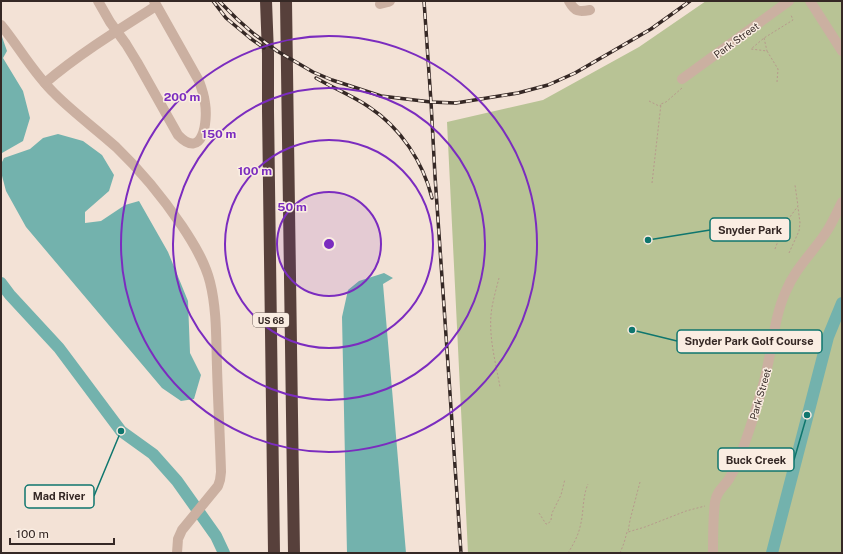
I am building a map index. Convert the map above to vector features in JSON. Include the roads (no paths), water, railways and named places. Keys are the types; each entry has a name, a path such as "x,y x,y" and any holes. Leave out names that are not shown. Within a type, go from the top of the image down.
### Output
{"highway":[{"name":"US 68","path":"266,2 274,553"},
{"name":"US 68","path":"286,6 294,553"}],"street":[{"path":"45,83 78,56 116,31 155,4 177,41 203,92 205,104 205,124 202,138 196,143 192,144 187,143 178,135 137,62 126,44 116,31 110,22 98,1"},
{"path":"380,4 390,1"},
{"path":"569,1 574,9 580,12 590,10"},
{"name":"Park Street","path":"683,83 789,1"},
{"path":"810,1 842,51"},
{"path":"1,25 55,94 117,148 154,188 194,245 206,268 216,318 221,472 218,486 182,530 178,538 178,553"},
{"name":"Park Street","path":"713,553 711,504 720,489 729,480 744,446 766,376 776,322 785,292 790,281 825,234 842,202"}],"water":[{"path":"1,34 7,51 3,58 23,91 30,118 23,141 2,153 1,153"},
{"path":"58,134 83,141 102,155 114,175 109,191 85,212 85,223 101,221 125,205 139,201 168,252 188,301 190,353 201,375 194,399 181,401 162,388 26,227 6,191 1,172 1,164 4,158 30,149 43,138"},
{"path":"384,273 393,278 383,284 406,553 347,553 342,317 348,290 359,281"}],"waterway":[{"path":"1,283 10,295 59,348 121,431 153,454 177,481 216,536 224,553"},
{"path":"772,553 828,337 842,303"}],"railway":[{"path":"213,1 226,18 264,48"},
{"path":"219,1 254,34 277,51 313,72 332,80 381,96 431,102 456,103 518,93 548,85 575,73 651,29 690,1"},
{"path":"424,1 461,553"},
{"path":"316,78 363,103 381,115 391,125 401,136 417,159 432,198"}],"place":[{"name":"Snyder Park","path":"648,240"},
{"name":"Snyder Park Golf Course","path":"632,330"},
{"name":"Buck Creek","path":"807,415"},
{"name":"Mad River","path":"121,431"}]}
